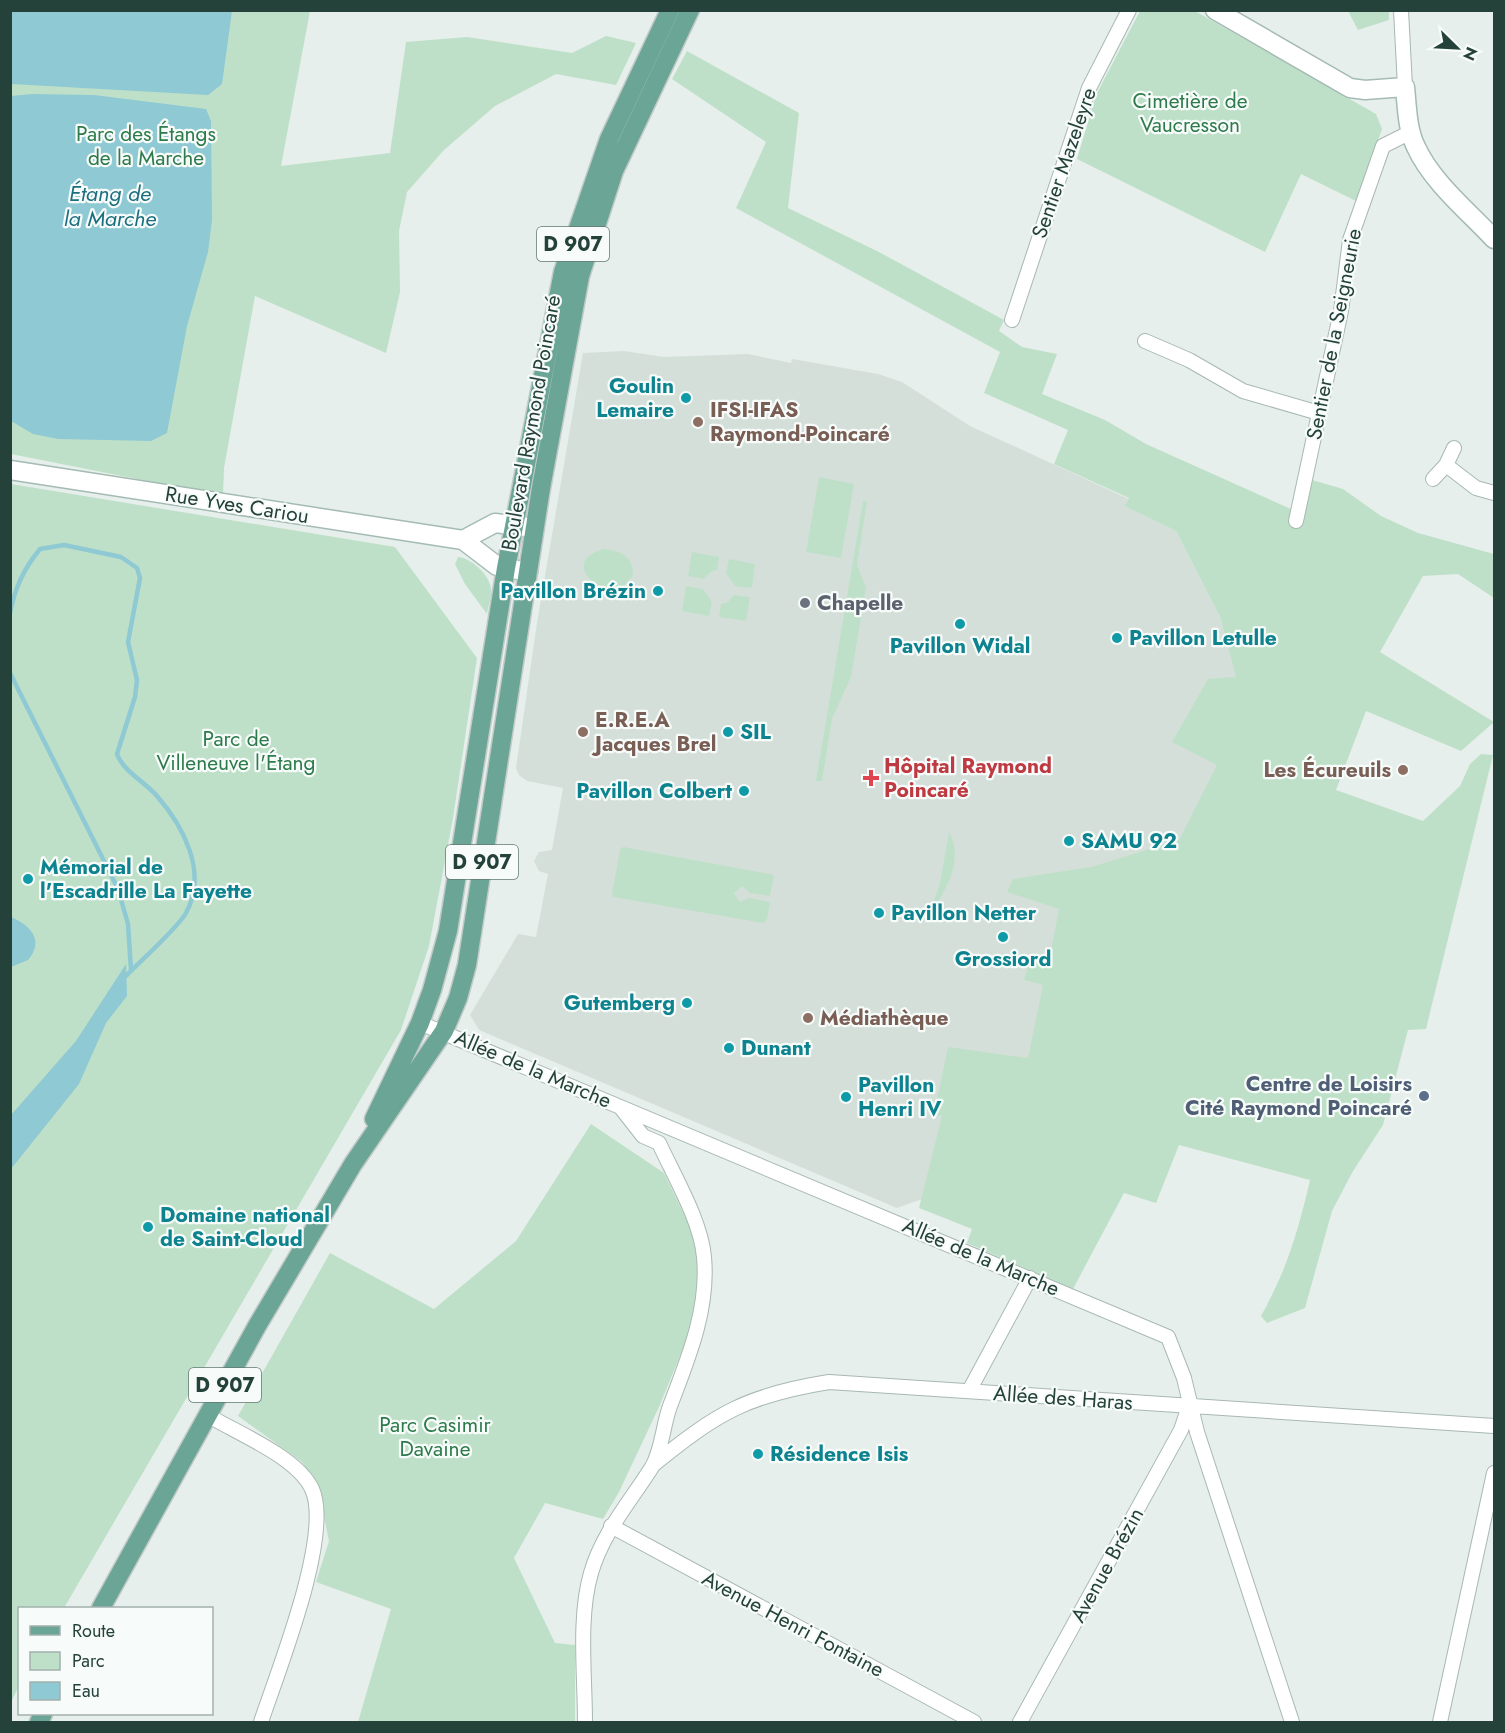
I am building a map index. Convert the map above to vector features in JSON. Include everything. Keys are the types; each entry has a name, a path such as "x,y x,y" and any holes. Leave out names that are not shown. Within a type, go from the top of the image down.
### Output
{"main road":[{"name":"D 907","path":"506,568 563,272 609,139 670,10"},
{"name":"Boulevard Raymond Poincaré","path":"102,1607 209,1416 256,1326 353,1164 444,1031 458,998 466,965 534,528 573,309 593,231 614,171 690,10"},
{"path":"1215,10 1350,88 1365,90 1405,87 1415,145 1429,167 1494,239"},
{"name":"Rue Yves Cariou","path":"10,470 463,540"},
{"path":"528,572 506,568 488,561 463,540 495,524 514,524 534,528"},
{"path":"482,556 480,539 484,531"},
{"name":"Boulevard Raymond Poincaré","path":"353,1164 420,1023 432,990 448,931 506,568"}],"street":[{"name":"Sentier Mazeleyre","path":"1012,321 1089,88 1129,10"},
{"path":"1401,10 1405,87"},
{"name":"Sentier de la Seigneurie","path":"1296,521 1341,311 1347,252 1353,228 1383,146 1411,132"},
{"path":"1145,341 1189,360 1251,394 1318,413"},
{"path":"1433,479 1446,465 1454,448"},
{"path":"1446,465 1476,488 1494,493"},
{"name":"Allée de la Marche","path":"420,1023 444,1031 550,1079 669,1126 1168,1337 1184,1378 1189,1406 1292,1722"},
{"path":"585,1722 584,1625 591,1574 611,1526 653,1465 667,1415 691,1351 704,1298 704,1267 699,1234 659,1143 643,1136 621,1107"},
{"path":"659,1143 669,1126"},
{"path":"969,1391 1030,1278"},
{"name":"Allée des Haras","path":"653,1465 694,1431 735,1406 761,1396 829,1382 1494,1426"},
{"name":"Avenue Brézin","path":"1020,1722 1181,1430 1189,1406"},
{"path":"209,1416 291,1464 312,1490 318,1524 313,1561 261,1722"},
{"path":"1440,1722 1494,1473"},
{"name":"Avenue Henri Fontaine","path":"611,1526 975,1722"}],"shaded area":[{"name":"Hôpital Raymond Poincaré","path":"624,351 664,357 748,354 791,363 792,359 878,374 902,382 970,426 1129,499 1126,506 1176,531 1220,617 1248,720 1183,849 925,1198 897,1208 479,1030 470,1015 518,934 536,937 548,874 539,871 534,861 539,852 552,850 563,788 527,781 519,775 516,768 537,623 583,353"}],"green space":[{"name":"Parc des Étangs de la Marche","path":"10,11 310,11 281,166 390,153 406,42 467,37 572,53 606,36 636,43 616,85 556,74 495,106 444,150 407,192 399,231 400,292 386,353 255,296 224,468 223,496 11,454"},
{"name":"Cimetière de Vaucresson","path":"1140,11 1195,11 1376,114 1382,129 1356,201 1301,174 1265,252 1077,159 1096,95"},
{"path":"1348,11 1389,11 1389,20 1358,30"},
{"path":"687,51 799,113 788,208 879,252 1004,320 999,331 1022,347 1057,354 1042,394 1105,420 1146,444 1302,514 1312,480 1343,489 1381,516 1418,533 1494,554 1494,598 1458,574 1423,576 1380,652 1494,722 1461,751 1366,711 1336,790 1423,821 1460,786 1470,764 1481,754 1493,755 1426,1029 1408,1030 1383,1125 1353,1171 1332,1211 1305,1308 1267,1323 1261,1316 1291,1250 1310,1180 1179,1145 1156,1203 1124,1193 1073,1289 967,1243 972,1229 919,1208 942,1116 934,1114 948,1047 1028,1058 1043,985 1024,980 1029,962 1049,961 1059,909 1007,892 1013,879 1091,867 1179,840 1217,765 1172,742 1208,679 1236,677 1220,617 1176,531 1125,506 1129,498 1054,464 1068,430 984,393 1000,352 736,208 766,142 672,79"},
{"path":"819,477 854,484 841,558 806,552"},
{"name":"Domaine national de Saint-Cloud","path":"11,484 395,547 477,658 453,818 429,946 401,1030 65,1607 18,1607 18,1688 11,1702"},
{"path":"863,501 867,502 857,565 866,588 851,677 832,719 822,781 816,781"},
{"path":"604,549 621,553 631,563 633,575 624,586 613,588 602,586 593,582 587,575 584,568 585,561 592,554"},
{"path":"692,552 719,557 717,570 710,572 704,579 688,576"},
{"path":"458,557 474,564 487,578 491,592 487,614 465,584 455,564"},
{"path":"729,559 755,564 752,588 735,586 726,573"},
{"path":"686,586 703,589 712,602 709,616 682,611"},
{"path":"734,595 750,597 746,621 719,617 721,604 728,602"},
{"path":"949,832 955,853 954,863 947,885 930,913 940,883"},
{"path":"623,847 774,876 770,896 750,893 742,886 734,893 740,902 749,898 770,902 767,919 763,923 613,897 620,850"},
{"name":"Parc Casimir Davaine","path":"591,1124 664,1173 694,1235 702,1268 698,1312 659,1407 619,1492 603,1519 545,1503 514,1558 555,1643 575,1645 575,1722 358,1722 391,1609 316,1582 329,1541 318,1488 302,1462 238,1416 330,1253 434,1309 516,1241"}],"water":[{"path":"11,10 232,11 222,84 208,95 11,84"},
{"name":"Étang de la Marche","path":"94,95 206,109 211,121 212,220 208,252 187,326 167,433 151,441 58,439 33,434 11,421 11,96"},
{"path":"11,917 29,929 33,934 35,946 28,960 11,967"},
{"path":"126,964 127,996 106,1023 79,1084 11,1169 11,1115 76,1041"}],"waterway":[{"path":"10,614 21,579 40,549 64,545 121,557 137,568 140,578 128,642 137,680 135,697 117,754 124,766 157,796 176,822 190,851 195,882 192,898 181,920 123,979"},
{"path":"10,673 118,889 128,924 131,970"}],"place":[{"name":"Goulin Lemaire","path":"686,398"},
{"name":"IFSI-IFAS Raymond-Poincaré","path":"698,422"},
{"name":"Pavillon Brézin","path":"658,591"},
{"name":"Chapelle","path":"805,603"},
{"name":"Pavillon Widal","path":"960,624"},
{"name":"Pavillon Letulle","path":"1117,638"},
{"name":"E.R.E.A Jacques Brel","path":"583,732"},
{"name":"SIL","path":"728,732"},
{"name":"Les Écureuils","path":"1403,770"},
{"name":"Hôpital Raymond Poincaré","path":"871,778"},
{"name":"Pavillon Colbert","path":"744,791"},
{"name":"SAMU 92","path":"1069,841"},
{"name":"Mémorial de l'Escadrille La Fayette","path":"28,879"},
{"name":"Pavillon Netter","path":"879,913"},
{"name":"Grossiord","path":"1003,937"},
{"name":"Gutemberg","path":"687,1003"},
{"name":"Médiathèque","path":"808,1018"},
{"name":"Dunant","path":"729,1048"},
{"name":"Centre de Loisirs Cité Raymond Poincaré","path":"1424,1096"},
{"name":"Pavillon Henri IV","path":"846,1097"},
{"name":"Domaine national de Saint-Cloud","path":"148,1227"},
{"name":"Résidence Isis","path":"758,1454"}],"park label":[{"name":"Parc de Villeneuve l'Étang","path":"236,751"}]}
